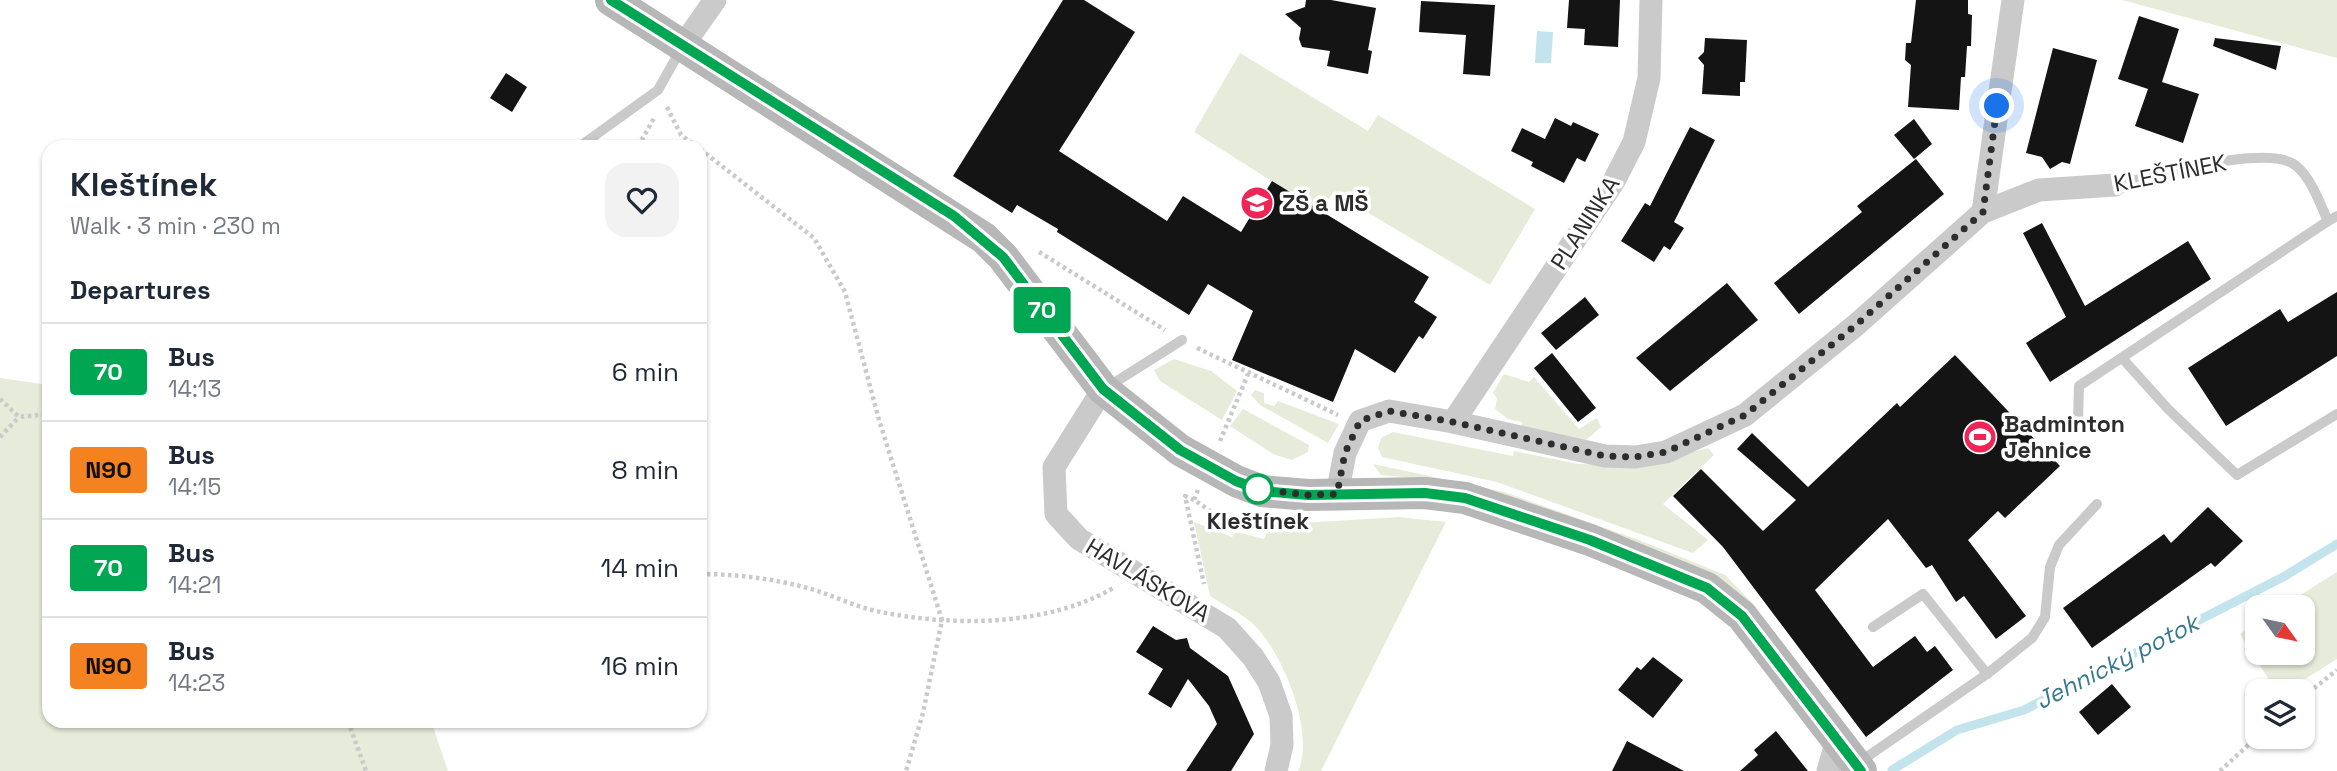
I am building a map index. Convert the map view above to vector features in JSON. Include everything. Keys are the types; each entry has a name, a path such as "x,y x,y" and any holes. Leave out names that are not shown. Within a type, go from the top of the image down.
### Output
{"street":[{"path":"611,0 954,216 984,238 1003,257 1103,389 1180,450 1236,481 1262,491 1308,495 1425,493 1465,498 1590,540 1707,588 1742,616 1846,762"},
{"path":"682,47 715,0"},
{"name":"PLANINKA","path":"1453,422 1614,181 1634,142 1649,78 1651,0"},
{"path":"1983,212 2013,0"},
{"name":"KLEŠTÍNEK","path":"1337,494 1345,453 1360,421 1389,411 1453,422 1605,456 1635,457 1666,452 1745,415 1856,325 1983,212 2039,190 2115,185"},
{"name":"HAVLÁSKOVA","path":"1103,389 1054,467 1056,514 1079,539 1227,628 1253,657 1269,682 1281,716 1282,745 1276,771"}],"lane":[{"path":"589,140 658,90 682,47"},
{"name":"KLEŠTÍNEK","path":"2078,420 2079,386 2333,218 2295,165 2275,157 2226,161 2115,185"},
{"path":"1103,389 1182,341"},
{"path":"2122,358 2168,409 2237,475 2337,414"},
{"path":"1846,762 1987,674 2032,639 2045,617 2050,567 2059,545 2097,505"},
{"path":"1873,627 1923,594 1987,674"}],"path":[{"path":"658,90 681,135 688,140"},
{"path":"707,154 814,238 831,263 845,292 879,420 943,620 923,713 906,771"},
{"path":"1027,245 1182,341 1337,415 1346,409"},
{"path":"1224,430 1248,374"},
{"path":"0,399 19,417"},
{"path":"0,437 19,417 42,415"},
{"path":"707,574 800,586 875,611 943,620 1022,618 1068,610 1137,574"},
{"path":"2315,687 2337,670"},
{"path":"351,728 366,771"},
{"path":"2220,771 2245,748"}],"green space":[{"path":"2122,0 2337,0 2337,58"},
{"path":"1240,53 1368,131 1378,115 1535,209 1490,285 1333,192 1321,212 1194,132"},
{"path":"1174,359 1211,371 1237,391 1222,420 1160,381 1154,370"},
{"path":"1504,374 1529,382 1534,377 1579,429 1597,418 1601,427 1585,441 1521,428 1522,422 1508,419 1495,409 1497,398 1493,393"},
{"path":"0,378 42,384 42,728 433,728 448,771 0,771"},
{"path":"1255,390 1264,393 1264,403 1274,406 1278,401 1339,424 1328,443 1260,405 1251,395"},
{"path":"1243,409 1309,445 1308,452 1292,460 1273,454 1230,426"},
{"path":"1393,432 1513,456 1514,451 1578,464 1640,466 1708,448 1714,455 1663,504 1708,540 1693,553 1497,482 1382,457 1378,448 1381,438"},
{"path":"1373,464 1504,492 1639,540 1725,575 1761,612 1740,594 1448,481 1381,475"},
{"path":"1399,517 1446,522 1321,771 1298,771 1303,735 1293,692 1274,651 1263,635 1251,622 1210,596 1194,522 1232,537 1236,532 1264,539 1270,525"},
{"path":"2337,572 2337,659 2305,679 2268,679 2260,665 2315,665 2315,595 2300,595"}],"water":[{"path":"1537,31 1553,32 1551,63 1535,63"}],"building":[{"path":"1063,0 1084,0 1135,32 1059,151 1167,221 1183,196 1241,232 1272,181 1429,277 1414,302 1437,317 1423,339 1419,336 1395,373 1355,349 1333,402 1232,360 1253,311 1208,284 1189,315 1057,232 1058,229 1017,205 1012,213 953,176"},
{"path":"1306,0 1331,0 1376,8 1368,50 1372,51 1368,74 1327,66 1330,51 1302,47 1299,39 1301,28 1285,14 1305,7"},
{"path":"1569,0 1620,0 1618,47 1584,45 1585,29 1567,28"},
{"path":"1916,0 1968,0 1968,14 1972,15 1971,46 1967,46 1965,77 1961,77 1959,110 1908,107 1911,65 1905,60 1906,43 1911,43"},
{"path":"1421,1 1495,5 1490,76 1463,74 1466,35 1419,32"},
{"path":"2139,16 2179,29 2162,82 2199,94 2183,143 2135,126 2148,89 2118,79"},
{"path":"1705,38 1747,40 1745,82 1740,82 1740,96 1702,94 1704,65 1698,58 1704,52"},
{"path":"2215,38 2281,46 2276,70 2213,46"},
{"path":"2053,48 2097,60 2070,164 2062,162 2050,169 2042,157 2026,153"},
{"path":"506,73 527,87 512,112 490,98"},
{"path":"1555,118 1571,126 1573,122 1599,134 1585,162 1577,158 1564,183 1531,166 1533,162 1511,151 1522,128 1545,139"},
{"path":"1914,119 1932,144 1914,159 1894,135"},
{"path":"1690,127 1715,140 1674,222 1684,228 1670,250 1664,246 1654,262 1621,241 1645,203 1650,206"},
{"path":"1916,159 1944,194 1799,314 1774,283 1862,212 1857,206"},
{"path":"2042,223 2085,306 2188,241 2211,279 2050,382 2026,343 2066,317 2023,233"},
{"path":"1727,283 1758,320 1670,391 1636,358"},
{"path":"2337,292 2337,356 2226,426 2188,368 2280,309 2288,322"},
{"path":"1585,297 1599,315 1556,350 1541,333"},
{"path":"1552,353 1596,408 1578,422 1534,368"},
{"path":"1955,355 2060,466 2005,518 1998,511 1968,540 2026,616 1996,639 1964,596 1956,602 1932,565 1926,568 1888,519 1815,590 1873,667 1915,636 1927,652 1935,646 1953,670 1866,737 1723,547 1673,496 1701,469 1763,531 1796,500 1737,449 1752,433 1808,487 1897,403 1900,407"},
{"path":"2208,507 2243,541 2215,567 2211,563 2092,648 2063,608 2164,534 2171,543"},
{"path":"1153,626 1176,640 1187,638 1190,648 1228,676 1254,734 1231,771 1186,771 1217,724 1209,706 1188,679 1171,708 1148,694 1163,669 1136,652"},
{"path":"1653,657 1683,680 1653,718 1618,690 1637,667 1641,670"},
{"path":"2112,684 2131,707 2098,735 2079,712"},
{"path":"1776,731 1808,771 1740,771 1758,755 1754,750"},
{"path":"1627,741 1684,771 1612,771"}],"waterway":[{"name":"Jehnický potok","path":"1892,770 1957,730 2024,710 2285,576 2337,544"}],"bus line":[{"name":"70","path":"611,0 954,216 984,238 1003,257 1103,389 1144,423 1208,468 1262,491 1308,495 1425,493 1465,498 1590,540 1707,588 1742,616 1861,771"}],"place":[{"name":"ZŠ a MŠ","path":"1257,203"},
{"name":"Badminton Jehnice","path":"1980,437"},
{"name":"Kleštínek","path":"1258,489"}],"route":[{"path":"1258,489 1308,495 1337,494 1339,471 1360,421 1389,411 1453,422 1578,451 1605,456 1635,457 1666,452 1745,415 1856,325 1983,212 1997,106"}]}
